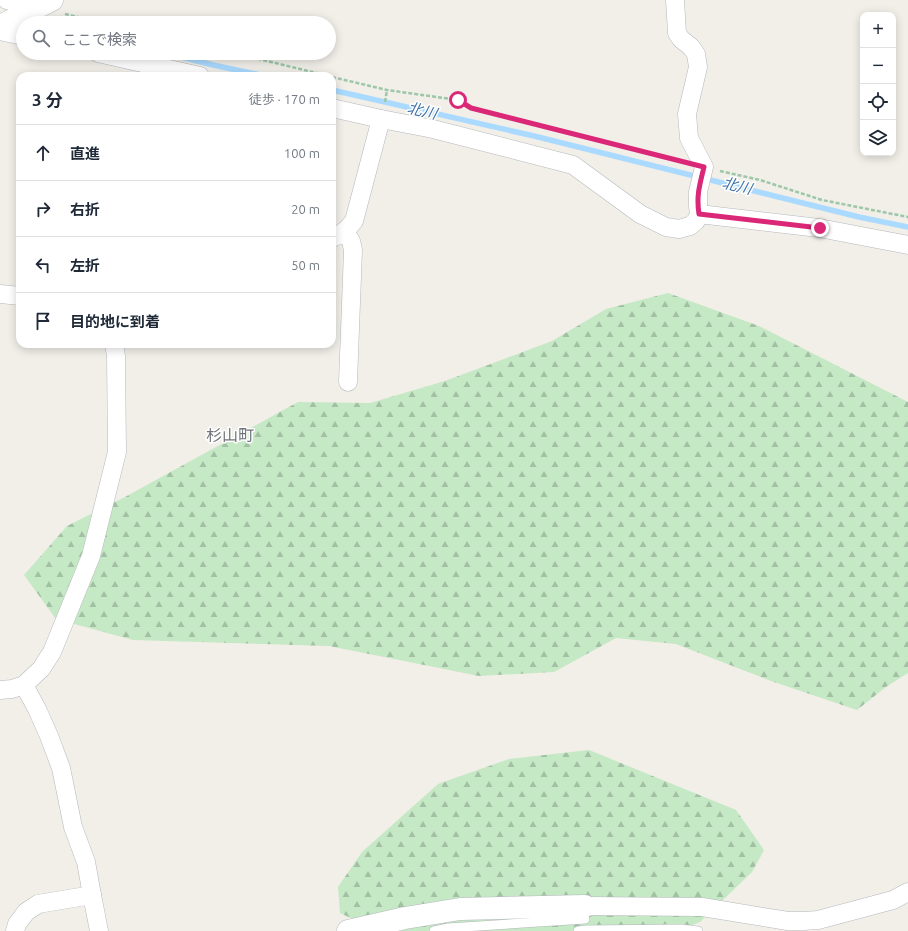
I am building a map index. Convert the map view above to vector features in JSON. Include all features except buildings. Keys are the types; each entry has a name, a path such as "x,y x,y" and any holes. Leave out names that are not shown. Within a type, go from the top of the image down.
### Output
{"street":[{"path":"336,109 381,120 433,129 573,165 640,214 666,227 679,229 690,226 696,221 699,214 698,192 703,170 689,138 687,114 698,67 696,54 677,33 675,0"},
{"path":"0,26 24,4"},
{"path":"0,31 16,34"},
{"path":"129,60 182,72"},
{"path":"348,382 353,250 351,242 339,235 350,227 354,221 381,120"},
{"path":"699,214 820,228 908,245"},
{"path":"0,294 16,296"},
{"path":"0,690 12,689 24,685 41,669 52,652 91,556 116,452 116,356 115,348"},
{"path":"24,685 46,729 61,768 73,827 86,862 99,931"},
{"path":"348,931 405,918 460,909 585,912 702,908 788,921 818,920 893,900 908,892"},
{"path":"15,931 17,924 26,912 38,904 92,895"}],"lane":[{"path":"434,931 448,928 585,912 582,930 680,929 698,931"}],"path":[{"path":"24,4 75,16"},
{"path":"263,60 312,72"},
{"path":"336,78 387,90 458,100 471,108 703,170 760,180 822,200 908,217"},
{"path":"386,96 387,90"}],"green space":[{"path":"668,293 759,326 908,402 908,673 886,687 857,710 771,681 676,644 616,638 554,672 479,676 329,646 133,640 56,619 24,575 67,526 125,497 298,402 370,403 445,381 552,341 606,309"},
{"path":"589,750 736,810 764,850 752,872 700,922 676,931 378,931 340,913 338,887 362,852 438,784 509,759"}],"waterway":[{"name":"北川","path":"193,60 246,72"},
{"name":"北川","path":"336,91 534,136 859,217 908,227"}],"district":[{"name":"杉山町","path":"230,435"}],"route":[{"path":"458,100 471,108 704,167 698,192 699,214 820,228"}]}
